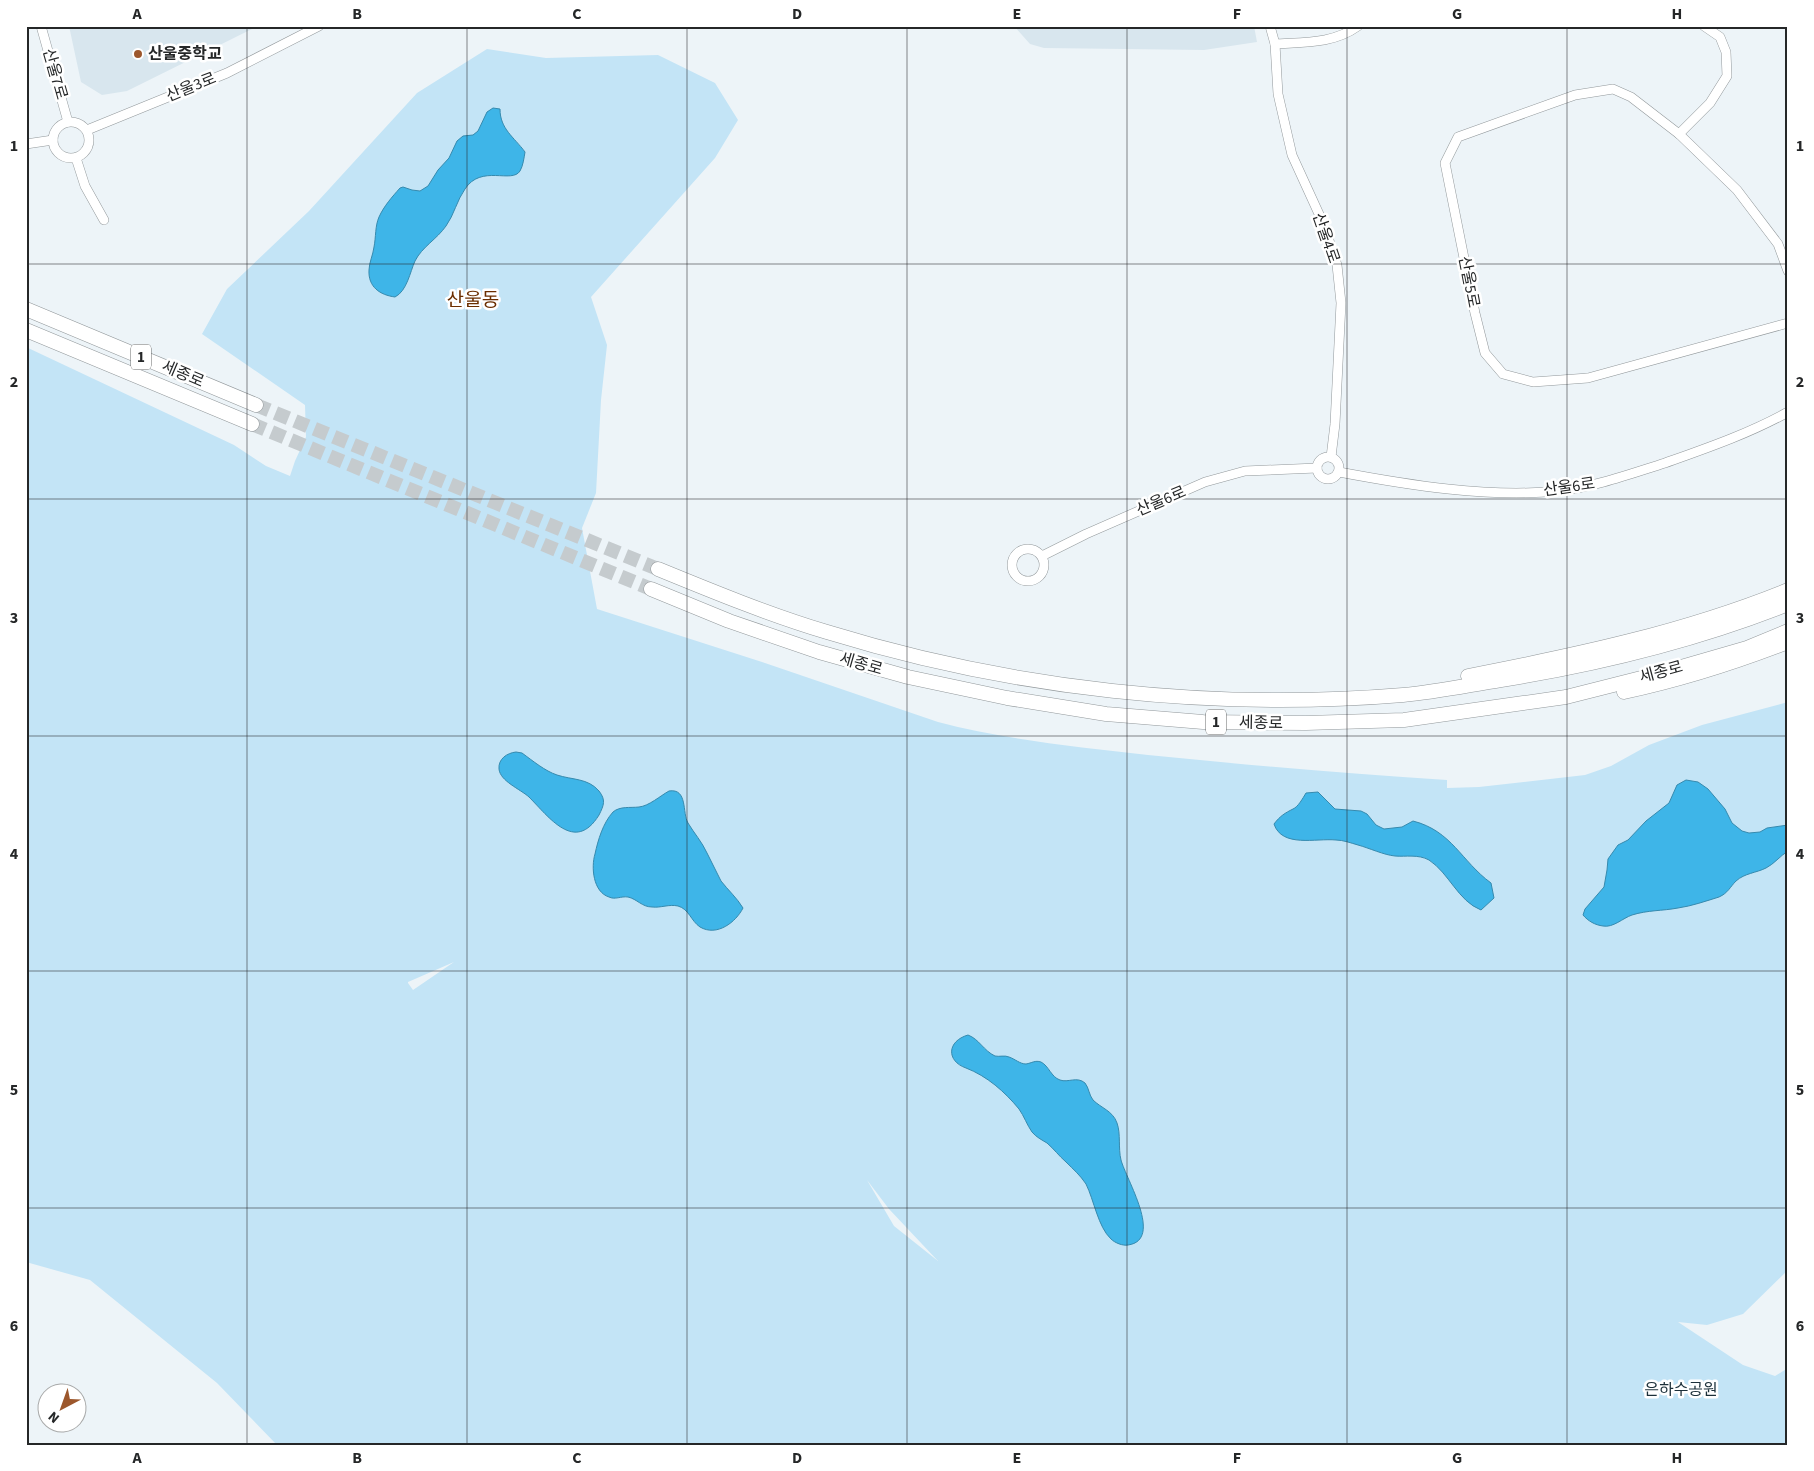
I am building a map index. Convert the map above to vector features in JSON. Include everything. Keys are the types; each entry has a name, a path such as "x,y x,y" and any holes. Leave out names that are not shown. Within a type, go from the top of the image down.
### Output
{"highway":[{"name":"세종로","path":"26,309 256,405"},
{"name":"세종로","path":"26,330 252,424"},
{"name":"세종로","path":"658,569 737,601 827,632 910,655 1006,675 1117,692 1205,699 1308,701 1406,695 1566,670 1650,650 1741,623 1788,604"},
{"name":"세종로","path":"651,590 729,621 819,652 908,677 1007,698 1106,714 1193,721 1306,723 1404,720 1566,697 1658,674 1746,648 1788,631"},
{"path":"1308,701 1423,685 1543,662 1670,631 1788,590"},
{"path":"1306,723 1393,726 1442,723 1550,707 1667,683 1735,662 1788,642"}],"street":[{"name":"산울7로","path":"41,26 68,122"},
{"name":"산울3로","path":"87,130 226,73 319,26"},
{"name":"산울4로","path":"1270,26 1275,44 1278,94 1292,155 1324,225 1337,265 1341,302 1331,458"},
{"path":"1275,44 1322,42 1346,35 1358,26"},
{"path":"1679,134 1710,103 1727,76 1726,52 1720,37 1704,26"},
{"name":"산울5로","path":"1788,271 1778,244 1737,190 1679,134 1631,97 1613,89 1575,95 1458,137 1445,163 1484,353 1504,374 1533,382 1588,378 1788,323"},
{"path":"78,122 87,130 90,142 85,152 76,158 62,156 54,147 53,140 56,129 61,124 78,122"},
{"path":"26,144 53,140"},
{"path":"76,158 85,186 104,220"},
{"name":"산울6로","path":"1339,472 1376,479 1486,492 1558,491 1604,482 1723,443 1763,426 1788,412"},
{"path":"1331,458 1338,462 1339,472 1335,478 1328,480 1320,477 1317,468 1321,459 1331,458"},
{"name":"산울6로","path":"1042,556 1086,534 1206,482 1245,471 1317,468"}],"shaded area":[{"name":"산울중학교","path":"69,26 258,26 127,91 102,95 81,82"},
{"path":"1014,26 1254,26 1257,42 1204,50 1044,48 1030,44"}],"green space":[{"name":"은하수공원","path":"487,49 546,58 658,55 715,83 738,120 715,158 591,297 607,345 601,400 596,493 582,528 597,609 762,662 938,722 990,734 1148,755 1447,780 1447,788 1479,787 1585,775 1611,766 1649,745 1702,725 1788,702 1786,1272 1743,1314 1707,1325 1678,1322 1743,1365 1775,1376 1788,1368 1788,1445 277,1445 217,1383 90,1280 26,1262 26,347 234,445 266,466 290,476 306,437 305,405 202,334 227,289 309,211 417,93","holes":["454,962 413,990 408,983 408,982","867,1180 889,1209 938,1261 894,1226"]}],"water":[{"path":"493,108 500,109 502,122 525,152 520,171 510,176 479,177 472,182 462,193 446,226 418,256 408,281 399,294 395,297 380,292 371,281 369,270 377,224 383,209 400,188 420,191 428,186 438,170 449,158 457,141 463,136 473,135 478,131 487,112"},
{"path":"516,752 522,753 539,766 553,773 585,782 599,791 603,797 603,805 599,815 590,826 581,831 572,832 562,828 529,797 503,777 499,769 500,762 506,755"},
{"path":"1686,780 1698,782 1708,789 1725,809 1732,823 1742,831 1749,833 1760,832 1767,828 1788,825 1788,851 1766,868 1739,878 1727,892 1719,897 1683,907 1638,913 1610,926 1594,924 1589,921 1583,915 1585,909 1604,887 1608,859 1618,845 1628,840 1646,821 1669,803 1677,785"},
{"path":"669,791 675,791 682,797 688,823 705,849 721,881 743,908 731,923 719,929 706,930 700,927 685,910 678,906 648,907 628,897 611,898 604,894 596,885 593,872 594,859 601,832 609,816 619,809 647,805"},
{"path":"1318,792 1335,809 1361,811 1367,814 1376,825 1384,829 1402,827 1413,821 1437,832 1447,839 1491,883 1494,898 1481,910 1473,906 1436,866 1425,858 1381,853 1341,840 1292,839 1278,831 1274,824 1278,819 1295,808 1306,793"},
{"path":"968,1035 995,1056 1007,1056 1024,1064 1035,1061 1041,1062 1057,1079 1082,1081 1085,1083 1093,1100 1113,1115 1118,1127 1121,1160 1135,1194 1143,1221 1143,1232 1138,1241 1126,1245 1119,1244 1111,1239 1099,1221 1089,1190 1079,1175 1050,1145 1034,1134 1019,1109 1002,1091 981,1075 959,1065 955,1061 952,1056 953,1046 961,1038"}],"tunnel":[{"path":"256,405 658,569"},
{"path":"252,424 651,589"}],"place":[{"name":"산울중학교","path":"138,54"}],"district":[{"name":"산울동","path":"473,300"}]}
